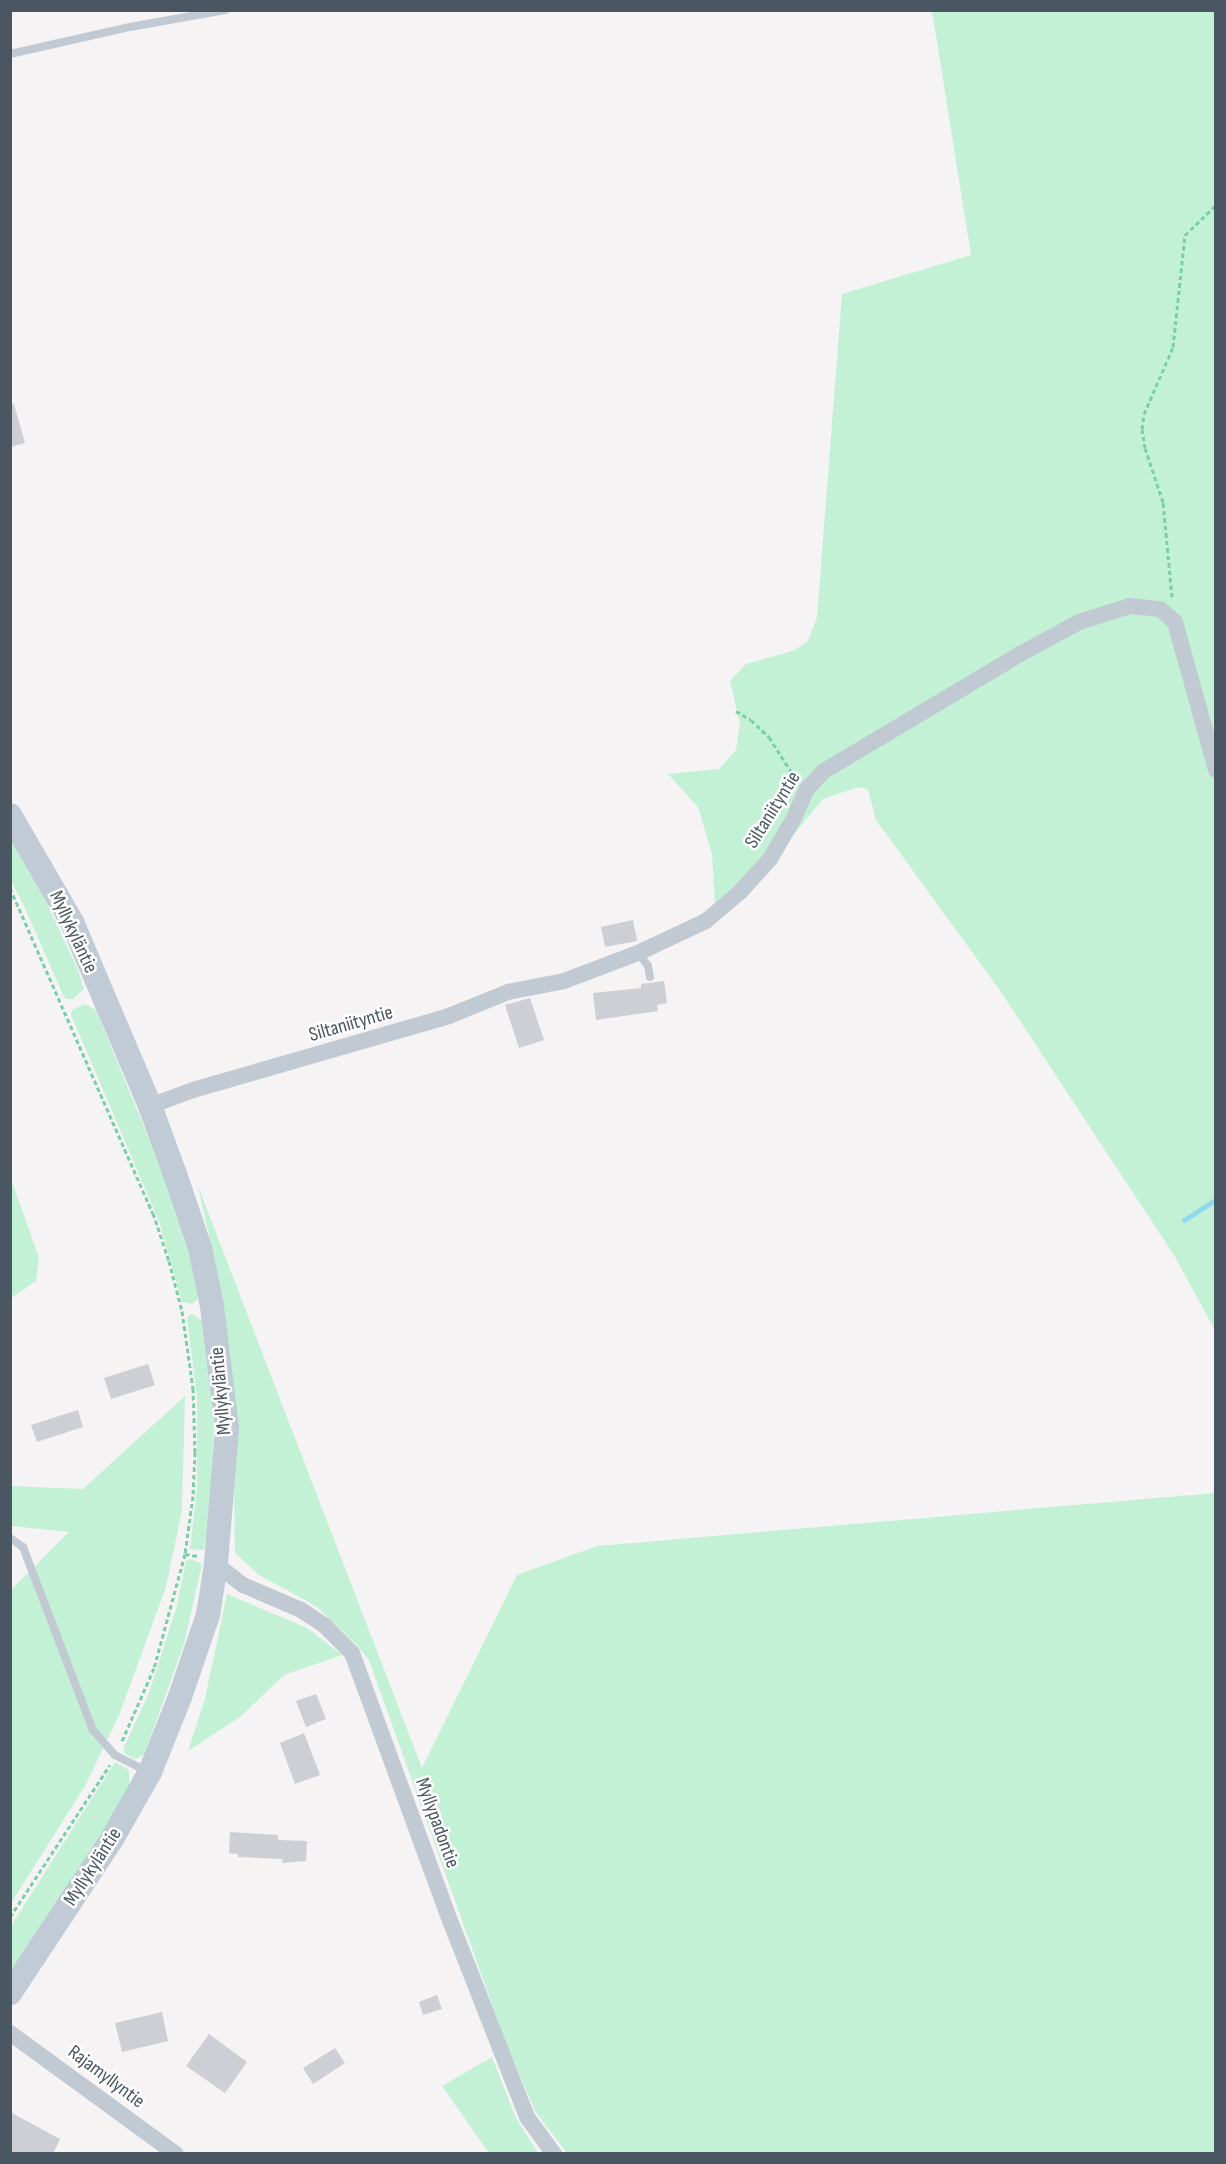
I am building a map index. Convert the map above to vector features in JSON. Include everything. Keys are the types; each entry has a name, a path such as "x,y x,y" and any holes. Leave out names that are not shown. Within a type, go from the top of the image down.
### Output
{"main road":[{"name":"Myllykyläntie","path":"10,815 72,922 150,1106 200,1248 212,1306 227,1429 216,1564 208,1615 180,1697 150,1772 112,1839 10,1993"}],"street":[{"name":"Siltaniityntie","path":"150,1106 193,1090 449,1016 508,992 564,981 638,953 706,921 740,892 770,859 793,820 807,789 824,771 1078,622 1130,606 1160,609 1175,622"},
{"path":"1175,622 1215,770"},
{"name":"Myllypadontie","path":"216,1564 243,1585 301,1610 324,1625 352,1653 450,1923 527,2117 554,2154"},
{"name":"Rajamyllyntie","path":"10,2032 168,2151"}],"lane":[{"path":"10,54 130,27 225,10"},
{"path":"638,953 648,966 650,977"},
{"path":"10,1538 23,1547 93,1730 115,1755 150,1772"}],"path":[{"path":"1175,622 1163,502 1144,448 1142,429 1144,414 1173,346 1185,235 1215,205"},
{"path":"736,711 752,720 769,737 796,779 807,789"},
{"path":"10,888 153,1213 169,1261 182,1311 193,1388 195,1452 193,1496 185,1554 154,1668 115,1755 10,1917"}],"green space":[{"path":"932,11 1215,11 1215,1330 1174,1255 999,989 876,820 868,789 858,787 823,799 789,840 715,903 712,854 698,807 668,774 719,769 736,750 740,724 730,681 746,664 793,651 808,641 817,617 842,294 971,255"},
{"path":"10,838 32,871 78,970 84,989 73,999 66,999 63,995 11,881"},
{"path":"85,1004 96,1010 167,1183 187,1244 199,1298 192,1304 182,1302 159,1221 71,1015 72,1010"},
{"path":"10,1176 39,1258 36,1281 11,1298"},
{"path":"198,1186 422,1768 517,1575 597,1546 1215,1493 1215,2153 567,2153 535,2111 504,2038 369,1660 355,1643 316,1606 259,1575 235,1553 233,1402 214,1258"},
{"path":"192,1314 203,1321 205,1327 214,1424 210,1515 204,1550 190,1549 197,1489 197,1398 187,1317"},
{"path":"185,1396 182,1510 166,1587 120,1713 85,1786 11,1903 11,1590 69,1532 11,1526 11,1486 83,1489"},
{"path":"191,1559 202,1564 184,1644 144,1755 135,1759 124,1753 124,1747 149,1693 176,1609 186,1561"},
{"path":"227,1594 307,1628 342,1655 284,1675 240,1717 188,1751 205,1699"},
{"path":"115,1762 129,1770 129,1789 66,1891 11,1970 11,1926"},
{"path":"492,2057 516,2118 538,2153 489,2153 442,2086"}],"building":[{"path":"14,404 25,443 10,447 10,405"},
{"path":"633,920 637,941 605,947 601,927"},
{"path":"664,981 667,1003 657,1005 658,1011 596,1020 593,993 641,988 641,984"},
{"path":"530,998 544,1040 519,1048 505,1005"},
{"path":"148,1364 155,1385 111,1399 104,1378"},
{"path":"78,1410 83,1427 37,1442 31,1425"},
{"path":"316,1694 326,1719 306,1727 296,1701"},
{"path":"304,1733 320,1775 295,1784 280,1743"},
{"path":"230,1832 278,1835 278,1840 307,1841 306,1861 282,1863 283,1859 238,1857 238,1854 229,1853"},
{"path":"437,1995 442,2009 423,2015 419,2002"},
{"path":"162,2012 168,2041 122,2052 115,2023"},
{"path":"209,2034 247,2062 225,2093 186,2066"},
{"path":"335,2048 345,2063 313,2084 303,2068"},
{"path":"10,2112 60,2139 53,2154 10,2154"}],"waterway":[{"path":"1184,1220 1216,1199"}]}
